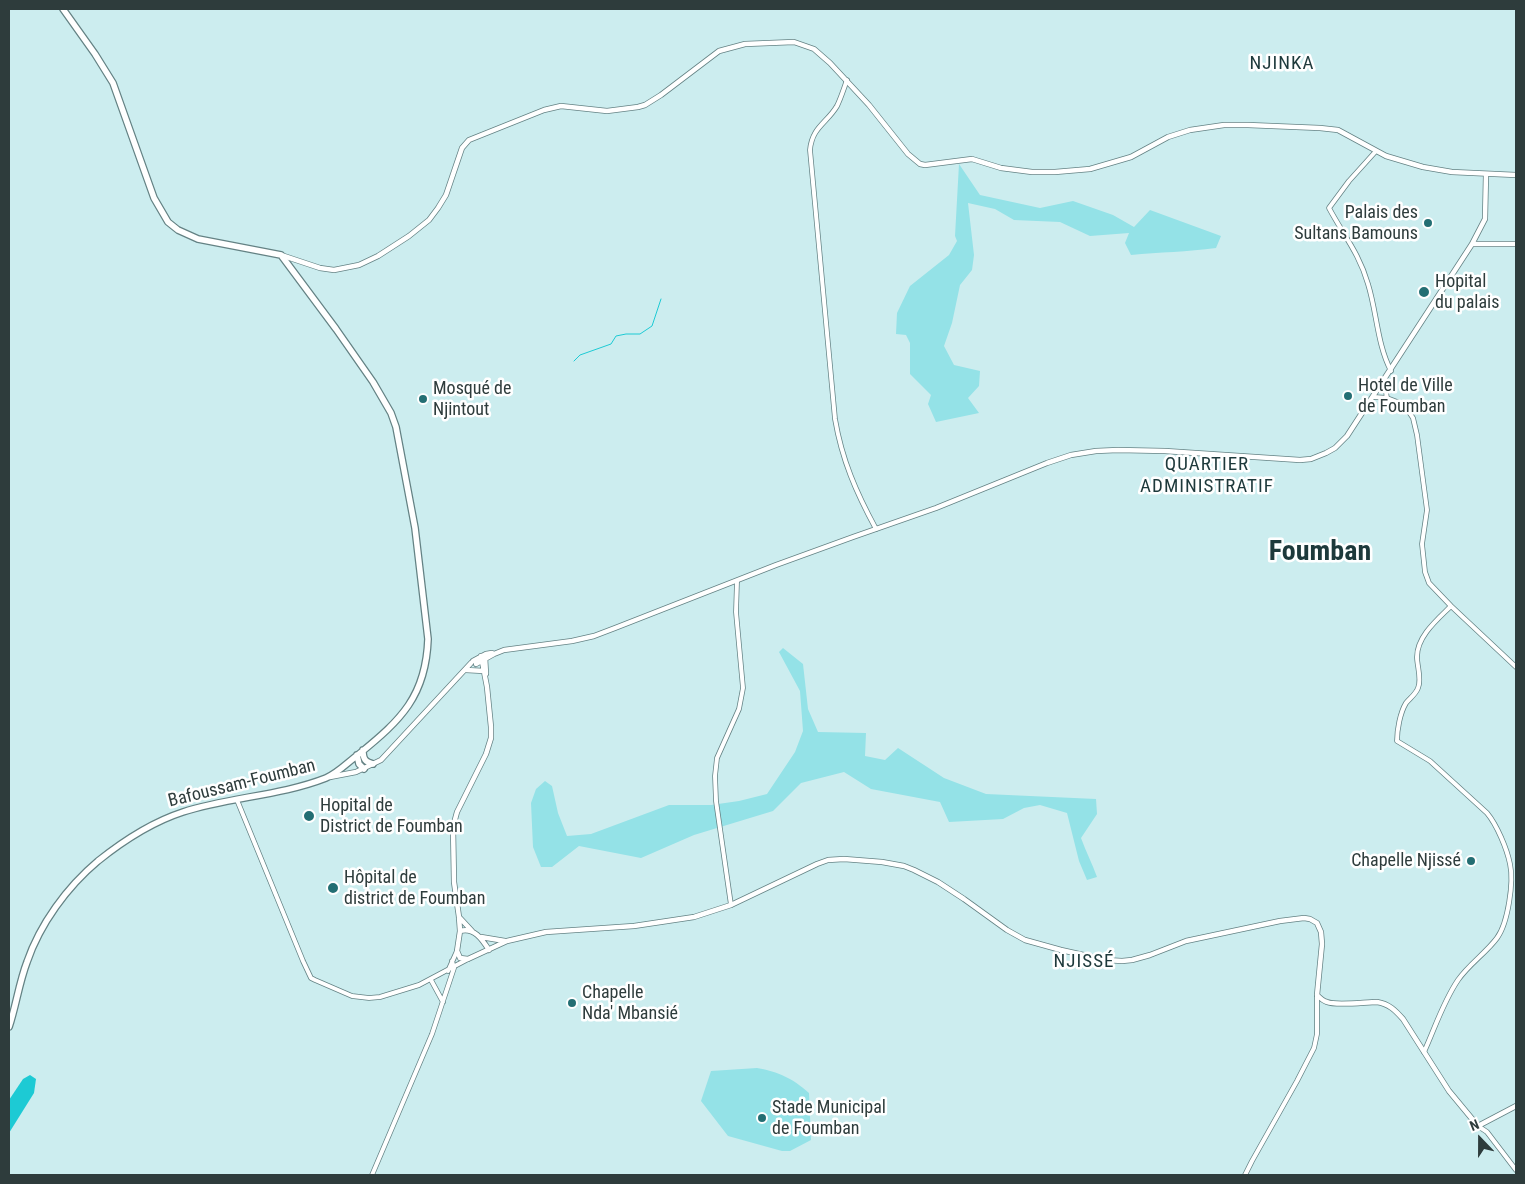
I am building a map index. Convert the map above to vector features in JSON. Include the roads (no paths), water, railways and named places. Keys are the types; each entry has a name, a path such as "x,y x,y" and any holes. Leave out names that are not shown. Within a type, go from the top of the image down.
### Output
{"highway":[{"path":"63,9 110,77 154,198 168,222 178,230 198,240 258,249 281,255"},
{"name":"Bafoussam-Foumban","path":"9,1027 23,973 36,941 49,917 84,874 118,846 160,821 183,812 315,782 328,777 363,750 400,717 419,688 426,666 428,639 415,528 396,427 387,405 336,329 281,255"},
{"path":"363,750 365,760 368,763 374,764"},
{"path":"357,755 359,764 364,769"}],"main road":[{"path":"281,255 328,269 350,268 367,262 409,236 428,220 438,208 446,195 462,148 468,140 532,115 561,106 608,111 645,105 677,84 712,55 726,48 745,44 789,42 800,43 814,49 847,80 908,154 920,164 925,165 972,159 1001,168 1032,172 1090,169 1131,157 1182,132 1224,125 1328,129 1344,133 1394,159 1423,167 1452,172 1516,175"},
{"path":"328,777 349,774 374,764 386,754 461,673 473,663 483,658 513,648 572,641 594,636 876,529 958,500 1064,457 1118,450 1290,460 1319,457 1342,442 1374,397 1472,244 1485,220 1486,174"},
{"path":"1472,244 1516,244"},
{"path":"486,671 493,654"},
{"path":"483,658 491,727 490,744 457,812 453,828 454,882 460,931 457,951 460,958 468,960 507,941 546,932 660,924 694,917 731,905 817,864 828,860 844,859 890,863 914,870 946,887 1007,930 1025,940 1106,960 1132,960 1198,938 1280,921 1310,919 1317,923 1322,938 1317,995 1330,1004 1377,1002 1396,1010 1448,1090 1478,1126 1516,1106"},
{"path":"461,673 473,663"},
{"path":"466,670 486,671"},
{"path":"459,917 473,932 481,937 507,941"},
{"path":"460,931 473,932"},
{"path":"481,937 489,950"}],"street":[{"path":"847,80 836,107 811,140 810,150 838,441 851,480 876,529"},
{"path":"1376,151 1349,181 1329,208 1362,265 1373,302 1380,342 1391,371"},
{"path":"1384,381 1387,398"},
{"path":"1374,397 1387,398 1400,403 1413,418 1427,510 1422,544 1425,572 1429,583 1450,606 1516,666"},
{"path":"731,905 716,801 715,776 717,758 739,709 742,693 743,678 736,612 737,581"},
{"path":"1424,1052 1448,996 1458,980 1465,969 1493,944 1504,926 1511,877 1507,853 1494,822 1487,812 1430,761 1397,741 1403,710 1419,683 1418,651 1427,631 1450,606"},
{"path":"237,800 311,978 325,986 352,996 369,998 408,989 431,980 468,960"},
{"path":"448,971 457,951"},
{"path":"372,1175 444,1002 454,968 452,961"},
{"path":"431,980 444,1002"},
{"path":"1245,1175 1298,1081 1314,1048 1317,1034 1317,995"},
{"path":"1478,1126 1487,1132 1516,1170"}],"waterway":[{"path":"574,361 580,355 611,344 616,336 640,334 652,326 661,299"}],"place":[{"name":"Palais des Sultans Bamouns","path":"1428,223"},
{"name":"Hopital du palais","path":"1424,292"},
{"name":"Hotel de Ville de Foumban","path":"1348,396"},
{"name":"Mosqué de Njintout","path":"423,399"},
{"name":"Hopital de District de Foumban","path":"309,816"},
{"name":"Chapelle Njissé","path":"1471,861"},
{"name":"Hôpital de district de Foumban","path":"333,888"},
{"name":"Chapelle Nda' Mbansié","path":"572,1003"},
{"name":"Stade Municipal de Foumban","path":"762,1118"}],"district":[{"name":"NJINKA","path":"1282,64"},
{"name":"QUARTIER ADMINISTRATIF","path":"1207,476"},
{"name":"Foumban","path":"1320,553"},
{"name":"NJISSÉ","path":"1084,962"}]}
